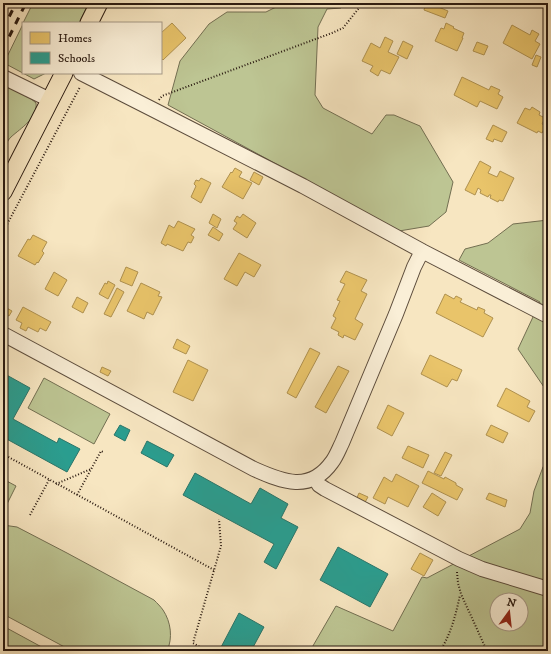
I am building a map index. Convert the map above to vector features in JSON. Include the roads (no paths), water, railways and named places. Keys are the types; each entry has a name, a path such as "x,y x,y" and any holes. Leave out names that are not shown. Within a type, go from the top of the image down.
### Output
{"main road":[{"path":"90,22 99,3"},
{"path":"3,192 63,74"}],"street":[{"path":"84,74 303,186 422,251 548,316"},
{"path":"3,77 50,100"},
{"path":"3,334 254,469 273,477 288,481 302,482 315,478 324,472 333,461 342,443 422,251"},
{"path":"315,478 324,489 459,559 548,589"}],"railway":[{"path":"3,29 16,3"},
{"path":"3,49 26,3"}]}
